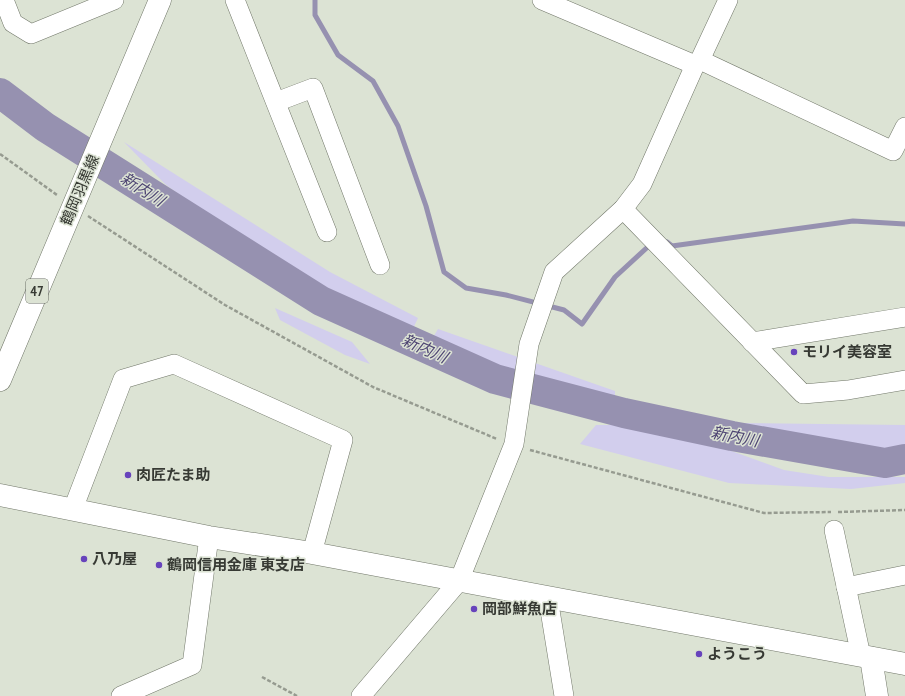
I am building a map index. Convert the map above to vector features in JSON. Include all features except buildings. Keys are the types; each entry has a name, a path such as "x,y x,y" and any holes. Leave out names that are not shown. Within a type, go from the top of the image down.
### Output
{"street":[{"path":"4,0 13,23 31,34 114,0"},
{"name":"鶴岡羽黒線","path":"0,380 160,0"},
{"path":"236,0 327,232"},
{"path":"542,0 698,62 893,151 905,128"},
{"path":"361,696 459,580 513,445 529,344 554,272 623,209 642,184 728,0"},
{"path":"276,102 313,88 380,265"},
{"path":"623,209 803,394 848,390 905,380"},
{"path":"752,342 905,317"},
{"path":"73,509 123,379 174,364 343,440 312,553"},
{"path":"0,495 210,537 312,553 905,664"},
{"path":"834,530 846,587 877,696"},
{"path":"121,696 192,665 210,537"},
{"path":"846,587 905,576"},
{"path":"548,598 564,696"}],"path":[{"path":"0,154 225,305 373,387 513,445 764,513 905,510"},
{"path":"262,677 297,696"}],"shaded area":[{"path":"124,142 330,272 418,318 411,333 318,292 251,249 165,184"},
{"path":"275,308 352,342 370,364 345,355 280,320"},
{"path":"438,329 615,391 615,402 581,395 481,369 429,344"},
{"path":"732,423 905,425 905,453 889,457 801,443"},
{"path":"596,425 631,425 715,445 784,470 829,477 905,477 905,483 851,489 729,483 580,444"}],"waterway":[{"path":"315,0 315,15 338,55 373,81 398,126 426,206 444,272 466,288 506,295 564,310 582,324 615,277 652,243"},
{"name":"新内川","path":"0,93 45,127 321,301 495,379 624,413 732,436 885,463 905,459"},
{"path":"667,242 672,246 853,221 905,224"}],"place":[{"name":"モリイ美容室","path":"794,352"},
{"name":"肉匠たま助","path":"128,475"},
{"name":"八乃屋","path":"84,559"},
{"name":"鶴岡信用金庫 東支店","path":"159,565"},
{"name":"岡部鮮魚店","path":"474,609"},
{"name":"ようこう","path":"699,654"}]}
